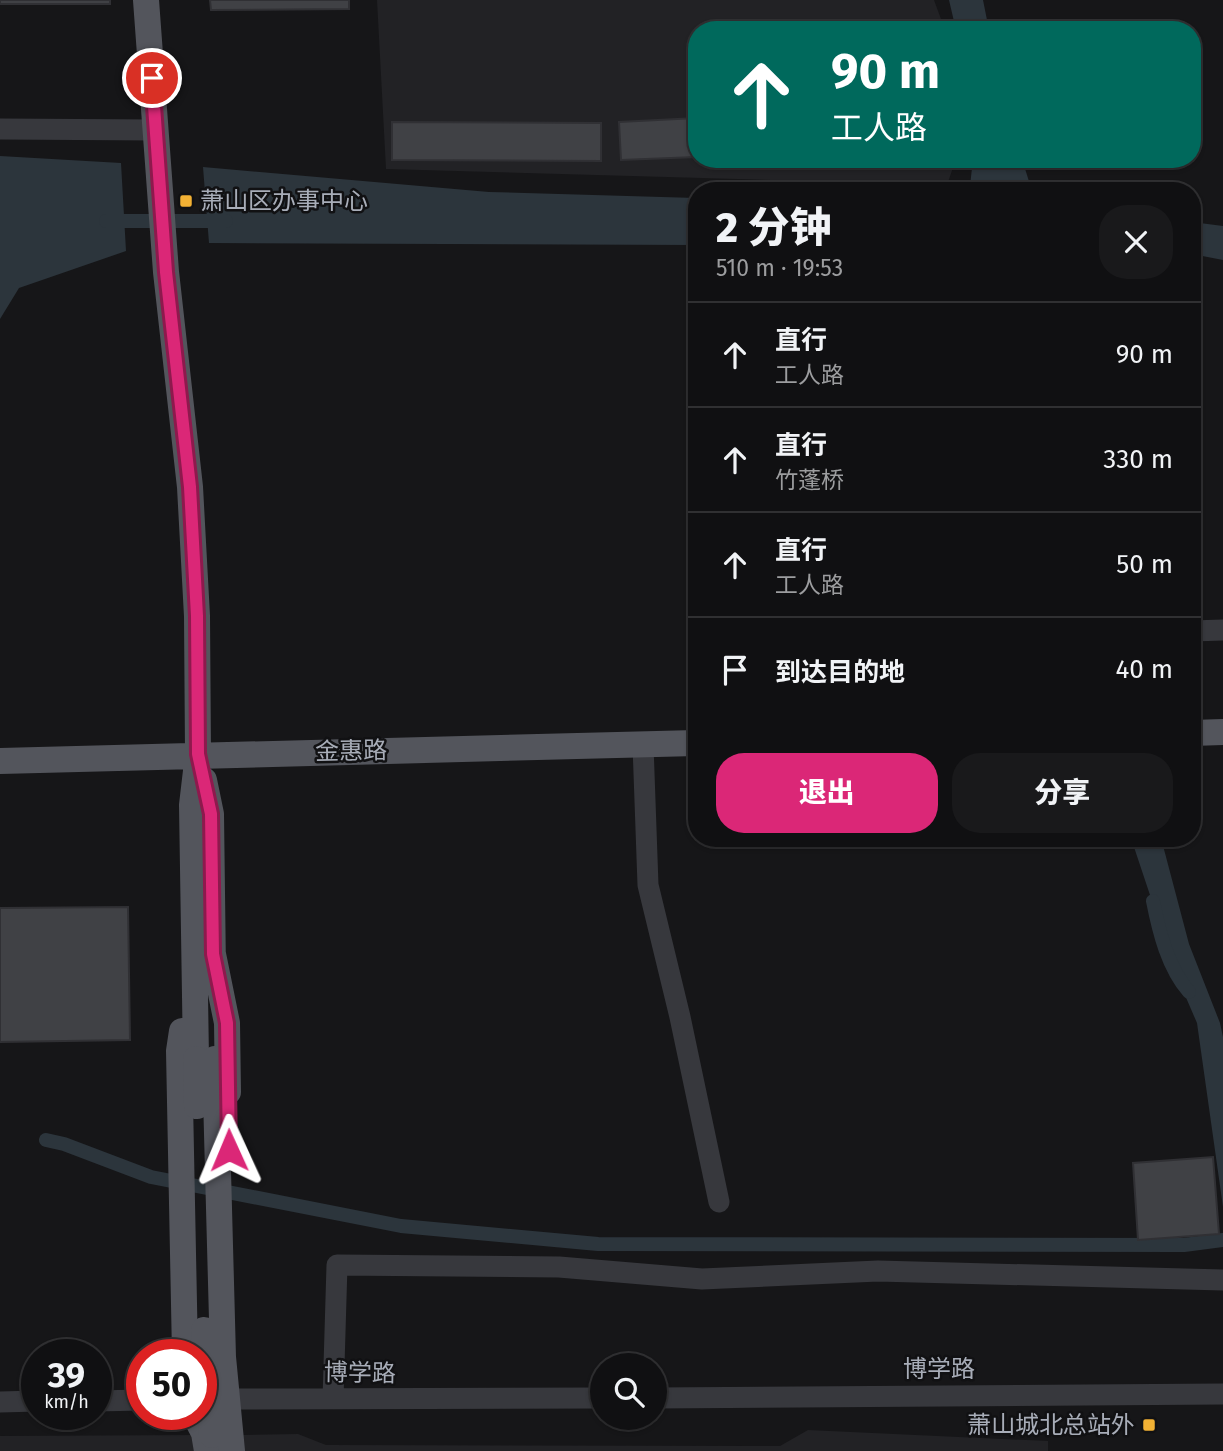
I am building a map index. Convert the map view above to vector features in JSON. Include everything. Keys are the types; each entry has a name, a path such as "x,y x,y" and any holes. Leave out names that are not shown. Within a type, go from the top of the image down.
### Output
{"main road":[{"path":"146,0 166,272 190,487 197,616 198,754 192,805 204,953 206,1369 214,1451"},
{"path":"1201,733 1223,732"},
{"name":"金惠路","path":"3,761 688,743"},
{"path":"185,1339 179,1051 204,953"},
{"path":"204,953 227,1023 234,1451"},
{"path":"205,1059 223,1357 234,1451"},
{"path":"202,1430 207,1451"}],"street":[{"path":"0,129 156,130"},
{"path":"1201,631 1223,630"},
{"path":"643,745 648,885 680,1017 719,1202"},
{"path":"333,1399 337,1265 559,1267 702,1279 878,1271 1222,1280"},
{"name":"博学路","path":"667,1398 1223,1395"},
{"name":"博学路","path":"217,1399 590,1398"},
{"path":"0,1402 21,1401"}],"shaded area":[{"path":"377,0 934,0 942,21 688,21 688,168 953,168 948,182 842,182 386,169"},
{"path":"949,0 983,0 987,21 954,21"},
{"path":"0,156 121,163 126,251 19,288 0,319"},
{"path":"203,167 489,192 688,198 688,245 209,243"},
{"path":"972,168 1025,168 1029,182 970,182"},
{"path":"1201,223 1223,226 1223,260 1201,256"},
{"path":"1134,847 1163,847 1189,944 1220,1023 1223,1037 1223,1207 1197,1023 1178,979"},
{"path":"808,1430 1048,1441 1048,1451 244,1451 242,1435 298,1434 326,1445 780,1446"},
{"path":"201,1435 203,1451 0,1451 0,1436"}],"building":[{"path":"0,0 110,0 110,4 0,4"},
{"path":"210,0 349,0 349,9 211,10"},
{"path":"688,118 688,157 621,160 619,122"},
{"path":"392,122 601,123 601,161 392,160"},
{"path":"128,907 130,1040 0,1042 0,908"},
{"path":"1213,1157 1219,1234 1138,1240 1133,1163"}],"waterway":[{"path":"106,221 226,221"},
{"path":"1153,901 1161,937 1170,961 1189,992"},
{"path":"46,1140 64,1144 151,1177 401,1226 598,1244 1184,1245 1223,1240"}],"place":[{"name":"萧山区办事中心","path":"186,201"},
{"name":"萧山城北总站外","path":"1149,1425"}],"route":[{"path":"152,78 166,272 190,487 197,616 198,754 211,814 213,954 227,1023 229,1150"}]}
